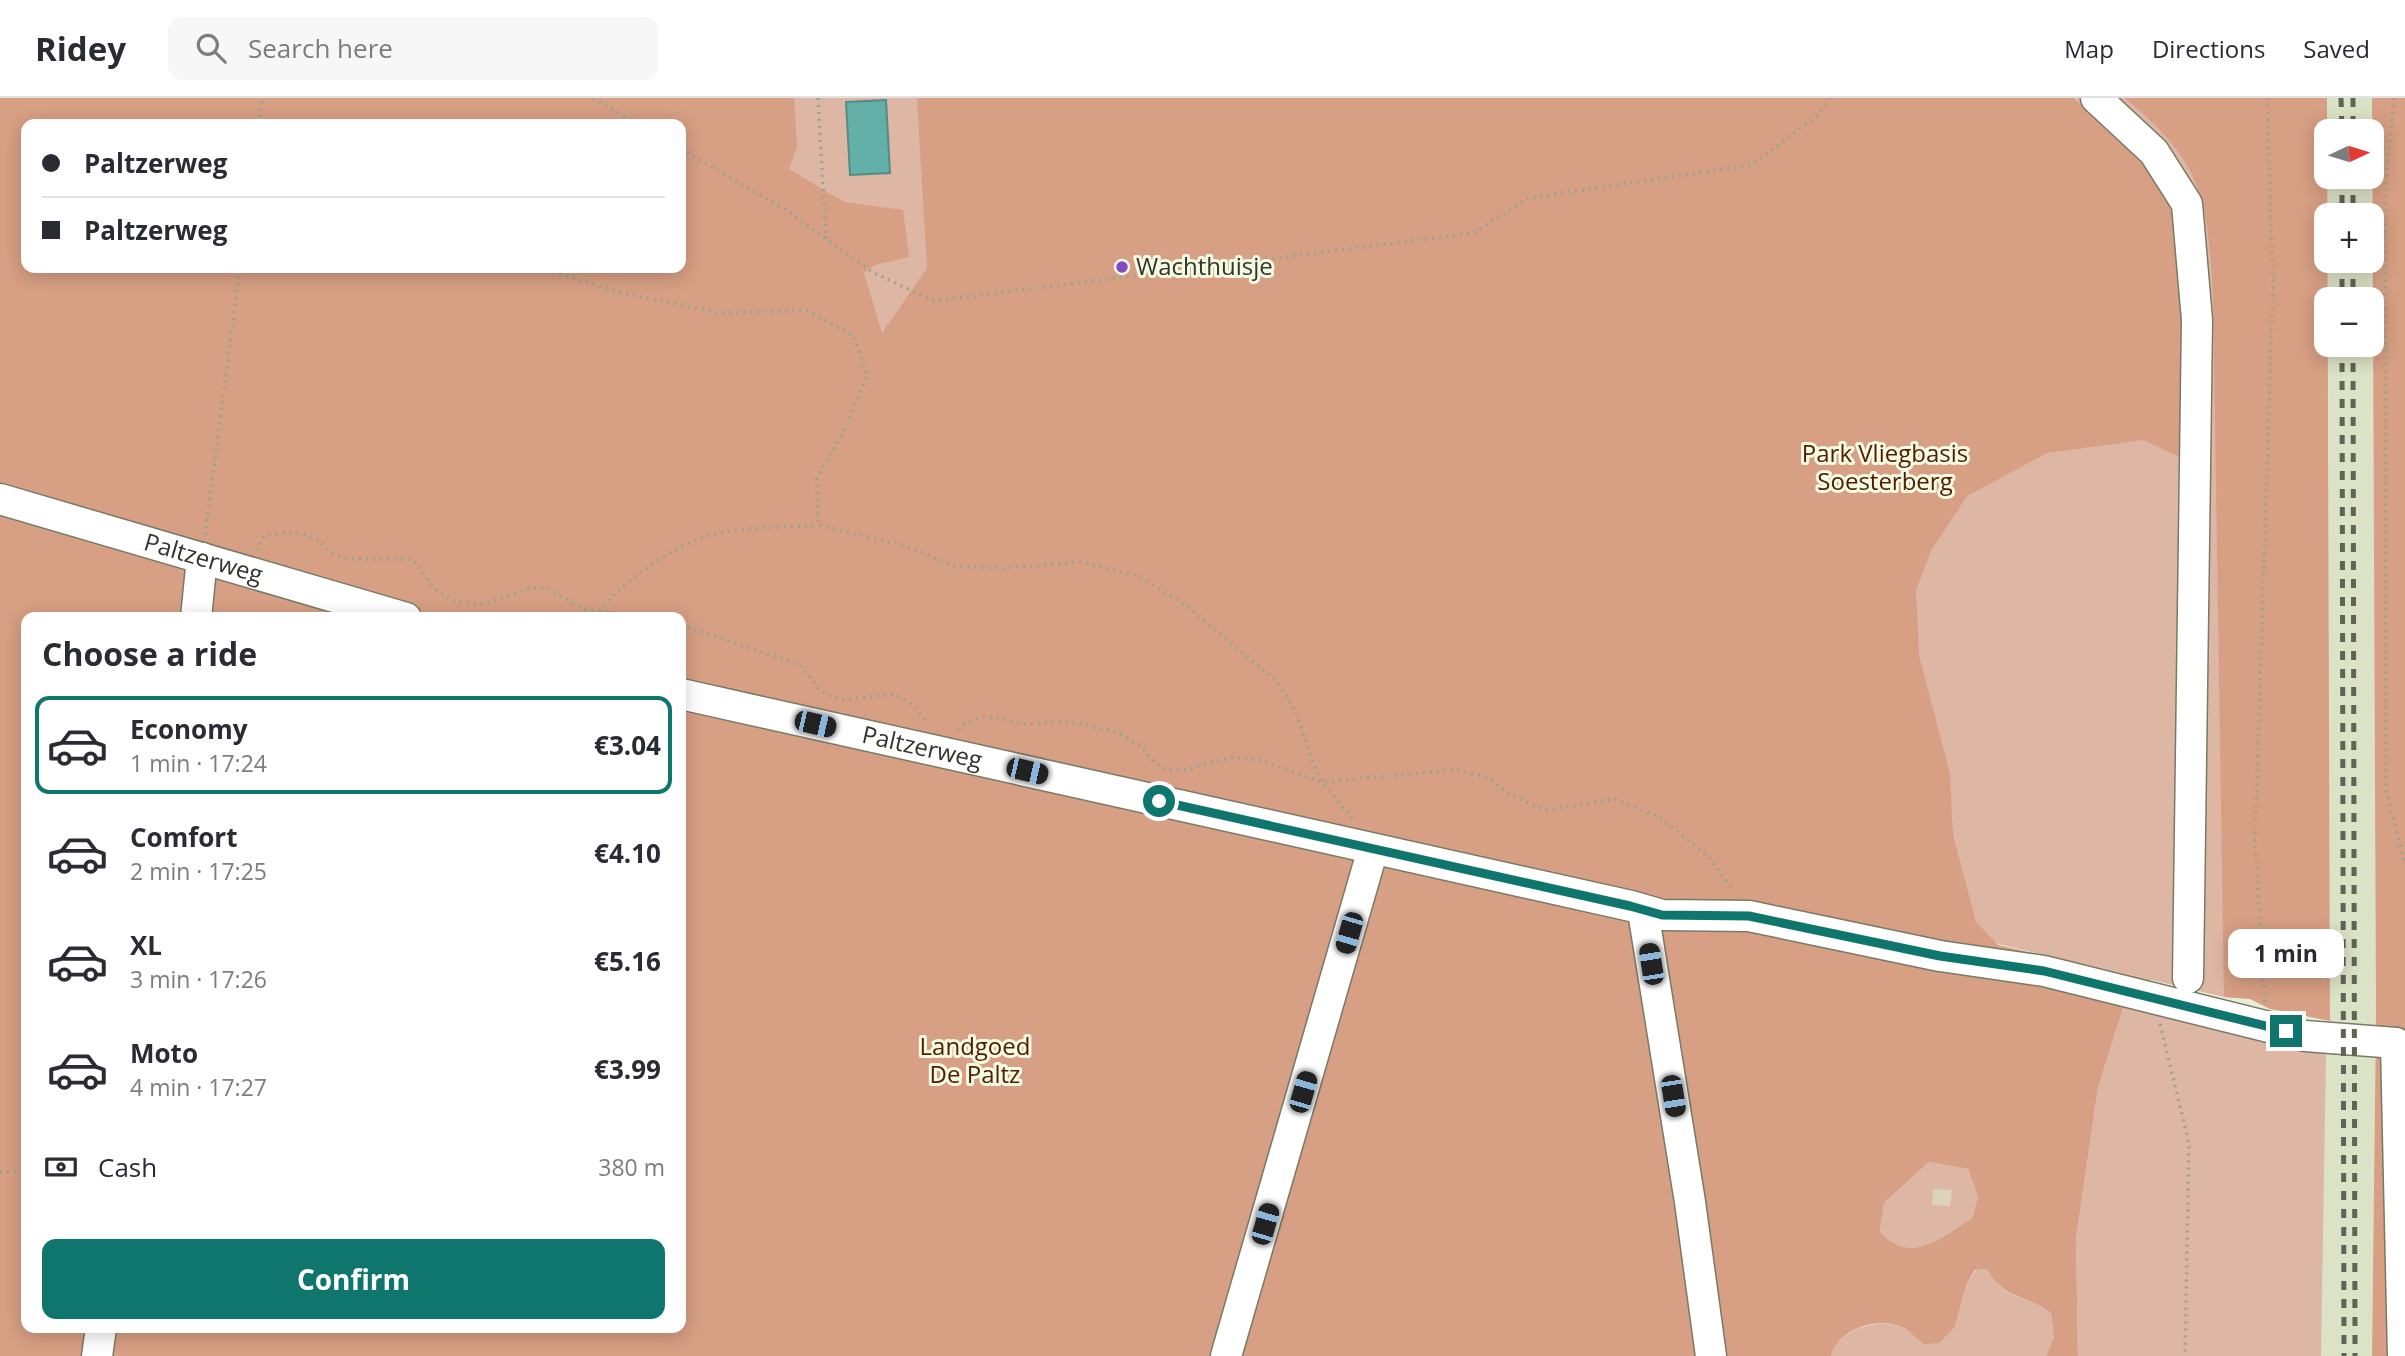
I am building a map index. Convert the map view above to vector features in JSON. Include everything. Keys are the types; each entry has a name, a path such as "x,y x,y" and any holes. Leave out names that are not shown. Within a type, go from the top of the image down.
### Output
{"street":[{"path":"2096,98 2154,152 2186,204 2197,320 2188,978"},
{"name":"Paltzerweg","path":"0,499 386,612"},
{"path":"197,612 202,558"},
{"name":"Paltzerweg","path":"686,695 1662,915 1749,916 1940,956 2044,971 2305,1036 2401,1038"},
{"path":"1226,1356 1372,849"},
{"path":"1643,911 1690,1202 1711,1356"},
{"path":"2401,1038 2403,1356"},
{"path":"97,1356 100,1333"}],"path":[{"path":"259,119 261,98"},
{"path":"593,98 630,119"},
{"path":"818,98 826,239"},
{"path":"686,152 786,210 872,272 934,301 1474,233 1528,198 1751,165 1818,115 1829,98"},
{"path":"2266,1025 2255,843 2273,284 2267,98"},
{"path":"2394,98 2385,192 2386,790 2405,864"},
{"path":"202,558 239,273"},
{"path":"556,273 622,293 720,313 806,310 854,336 867,374 848,424 817,478 818,524"},
{"path":"237,568 249,562 264,536 285,532 304,534 321,542 333,555 361,560 389,557 413,560 434,588 456,602 483,604 532,588 547,588 583,609 600,612 608,598 630,582 676,551 713,534 818,524 905,546 954,566 1003,568 1082,562 1140,578 1188,607 1278,682 1296,713 1311,761 1322,782 1347,810 1372,849"},
{"path":"686,627 800,665 822,692 843,700 893,694 908,701 931,726"},
{"path":"951,732 981,717 997,717 1021,724 1070,722 1114,731 1141,746 1154,763 1166,770 1184,770 1233,757 1261,760 1322,782 1456,770 1486,778 1511,795 1545,810 1615,799 1662,819 1708,856 1749,916"},
{"path":"2165,1002 2160,1025 2189,1143 2185,1356"},
{"path":"0,1171 21,1171"}],"shaded area":[{"path":"2327,98 2372,98 2372,119 2327,119"},
{"path":"2327,189 2372,189 2372,203 2327,203"},
{"path":"2327,273 2373,273 2373,287 2327,287"},
{"path":"2328,357 2373,357 2376,1016 2372,1356 2321,1356 2321,1167 2330,1021"}],"green space":[{"name":"Landgoed De Paltz","path":"0,98 794,98 797,147 789,169 844,202 903,210 909,257 875,265 864,273 882,333 927,268 917,98 2073,98 2139,155 2161,182 2174,212 2182,285 2182,458 2143,440 2047,453 1967,496 1931,551 1916,590 1919,655 1950,774 1953,835 1976,922 1998,945 2151,980 2126,998 2098,1088 2076,1239 2078,1356 2046,1356 2054,1337 2051,1313 2007,1291 1987,1269 1975,1270 1967,1283 1955,1327 1939,1343 1923,1344 1906,1329 1896,1325 1873,1324 1851,1331 1835,1346 1831,1356 108,1356 111,1333 686,1333 686,612 21,612 21,1333 91,1333 89,1356 0,1356","holes":["1929,1162 1968,1169 1978,1197 1972,1218 1937,1240 1914,1248 1902,1247 1880,1231 1884,1203"]},
{"name":"Park Vliegbasis Soesterberg","path":"443,98 2252,98 2250,999 2224,997 1998,944 882,334 686,129 686,119 635,119"},
{"path":"2125,98 2327,98 2327,119 2314,119 2314,189 2327,189 2327,203 2314,203 2314,273 2328,273 2328,287 2314,287 2314,357 2328,357 2330,1021 2270,1009 2250,999 2224,997 2213,295 2208,232 2196,184 2186,163 2151,121"},
{"path":"2372,98 2405,98 2405,1356 2372,1356 2376,1016 2373,357 2384,357 2384,287 2373,287 2373,273 2384,273 2384,203 2372,203 2372,189 2384,189 2384,119 2372,119"},
{"path":"2126,997 2326,1054 2321,1356 2078,1356 2076,1239 2098,1088"},
{"path":"1929,1162 1968,1169 1978,1197 1972,1218 1925,1245 1902,1247 1880,1231 1884,1203"},
{"path":"1988,1269 2007,1291 2051,1313 2054,1337 2046,1356 1831,1356 1842,1338 1874,1324 1896,1325 1906,1329 1923,1344 1955,1327 1967,1283 1976,1270"}],"water":[{"path":"886,100 890,173 850,175 846,102"}],"building":[{"path":"1933,1189 1952,1190 1950,1206 1932,1205"}],"railway":[{"path":"2341,98 2342,119"},
{"path":"2353,98 2353,119"},
{"path":"2342,189 2342,203"},
{"path":"2353,189 2353,203"},
{"path":"2342,273 2342,287"},
{"path":"2353,273 2353,287"},
{"path":"2342,357 2344,1356"},
{"path":"2353,357 2355,1356"}],"place":[{"name":"Wachthuisje","path":"1122,267"}],"route":[{"path":"1159,801 1662,915 1695,913 1749,916 1940,956 2044,971 2286,1031"}]}
